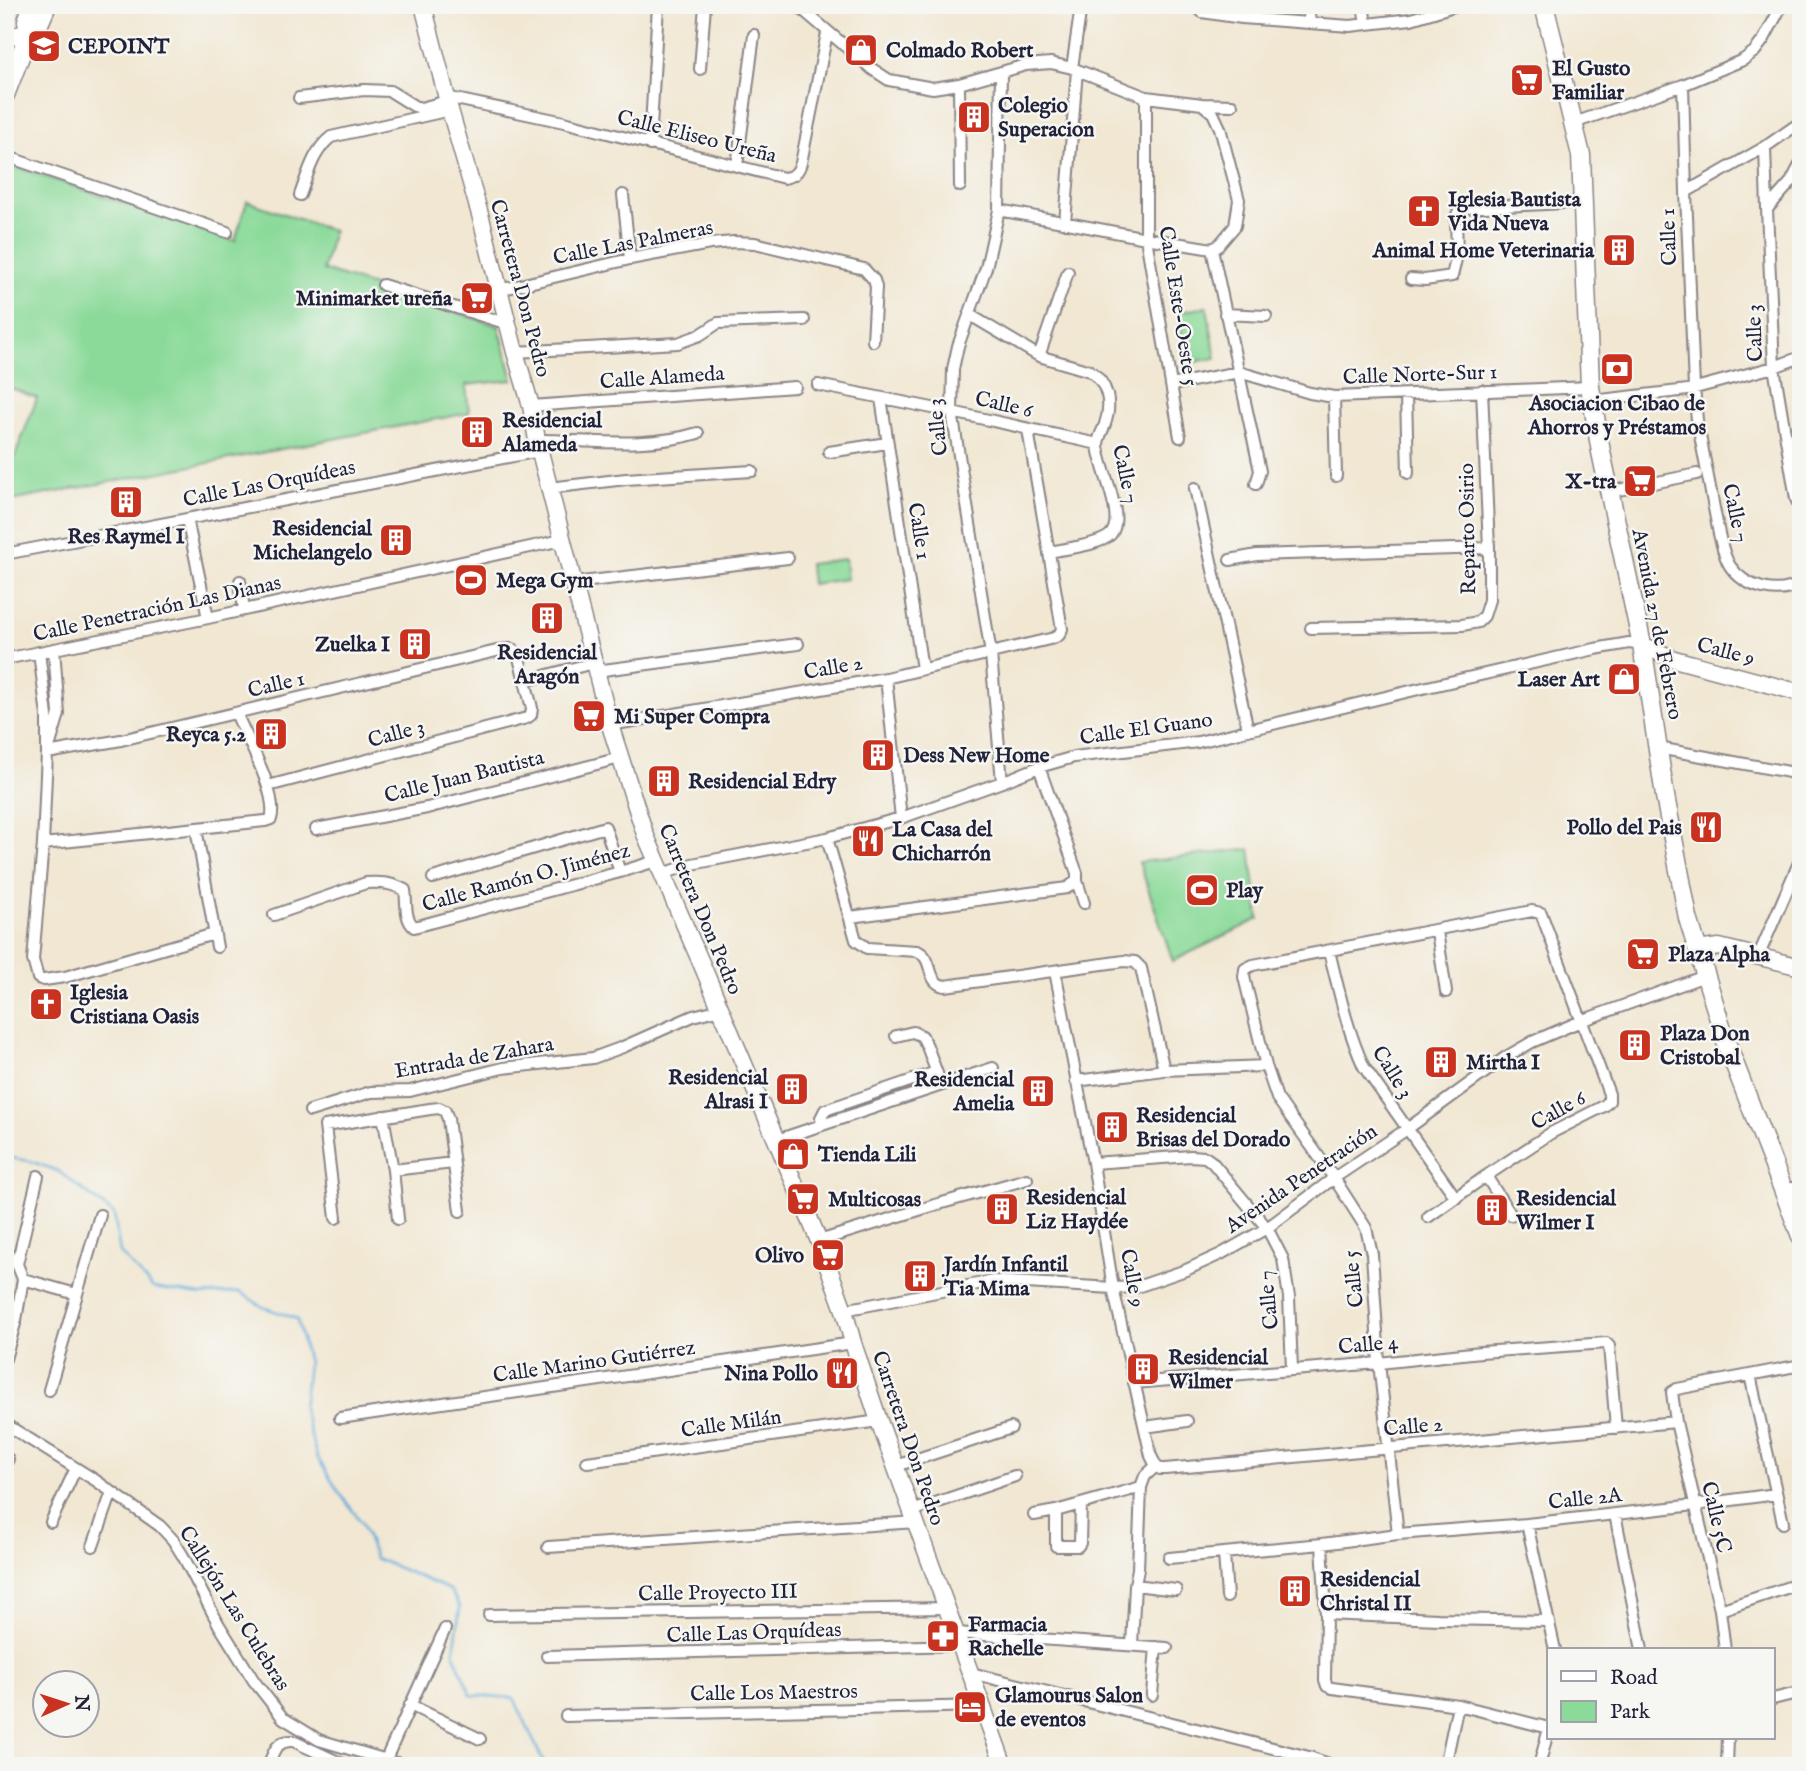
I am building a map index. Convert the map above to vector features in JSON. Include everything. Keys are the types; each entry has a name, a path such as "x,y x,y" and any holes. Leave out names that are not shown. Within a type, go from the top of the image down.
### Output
{"main road":[{"path":"5,95 29,33 27,21 33,5"},
{"path":"29,33 38,26 47,5"},
{"name":"Avenida 27 de Febrero","path":"1544,5 1581,155 1591,394 1642,645 1688,918 1726,1042 1792,1188 1801,1236"}],"street":[{"name":"Carretera Don Pedro","path":"423,5 531,406 549,488 610,724 645,834 818,1241 844,1310 879,1421 1004,1766"},
{"path":"650,145 658,5"},
{"path":"700,69 705,5"},
{"path":"797,5 827,33 889,80 933,88 959,84 1026,65 1051,64 1074,69 1146,97 1232,105"},
{"path":"1308,5 1310,23"},
{"path":"1363,5 1366,24"},
{"path":"1199,9 1242,18 1349,26 1411,19 1457,5"},
{"path":"1574,123 1683,85 1743,60 1755,51 1764,39 1782,5"},
{"path":"1065,223 1080,13"},
{"path":"5,37 29,33"},
{"name":"Calle Eliseo Ureña","path":"448,103 564,122 784,178 796,174 801,163 827,33"},
{"path":"737,166 754,35"},
{"name":"Calle 3","path":"1001,72 999,210 986,268 958,346 953,369 952,412 991,654 1002,782"},
{"path":"959,84 960,186"},
{"name":"Calle 1","path":"1683,85 1694,388"},
{"path":"299,98 364,90 390,91 421,108 448,103"},
{"name":"Calle Este-Oeste 5","path":"1146,97 1146,239 1180,437"},
{"path":"300,194 321,145 331,137 448,103"},
{"path":"999,210 1146,239 1212,249 1218,247 1235,226 1239,201 1220,128 1213,113 1202,104"},
{"path":"1686,192 1765,147 1801,122"},
{"name":"Calle 3","path":"1765,147 1774,367 1796,499 1801,509"},
{"path":"5,156 227,232"},
{"path":"1768,209 1791,182 1801,163"},
{"path":"623,195 630,258"},
{"path":"1411,279 1452,276 1457,255 1456,218 1464,208 1584,202"},
{"name":"Calle Las Palmeras","path":"499,290 630,258 710,244 755,243 864,269 870,274 876,287 873,341"},
{"path":"1212,249 1260,471 1256,484"},
{"path":"1039,356 1068,272"},
{"path":"383,285 508,324"},
{"path":"1225,314 1266,316"},
{"name":"Calle 7","path":"970,315 1039,356 1090,371 1103,382 1107,390 1108,414 1098,444 1116,517 1115,526 1108,538 1049,552"},
{"path":"515,352 678,342 700,335 718,323 804,320"},
{"name":"Calle Norte-Sur 1","path":"1171,385 1239,372 1310,393 1334,397 1482,390 1543,390 1591,394 1694,388 1801,357"},
{"name":"Calle 6","path":"818,385 1098,444"},
{"name":"Calle Alameda","path":"531,406 795,387"},
{"name":"Calle 7","path":"1694,388 1697,420 1719,534 1730,566 1751,585 1764,589 1782,590 1801,583"},
{"name":"Reparto Osirio","path":"1311,628 1462,625 1478,622 1483,616 1488,609 1489,600 1489,548 1482,390"},
{"path":"1406,395 1408,474"},
{"path":"1334,397 1336,476"},
{"name":"Calle 1","path":"881,398 922,669"},
{"path":"1028,430 1049,552"},
{"name":"Calle Las Orquídeas","path":"5,554 187,519 539,445 657,442 698,433"},
{"path":"829,453 887,443"},
{"path":"549,488 626,479 752,471"},
{"path":"1609,492 1697,474"},
{"path":"1195,488 1248,730"},
{"path":"187,519 208,618"},
{"name":"Calle Penetración Las Dianas","path":"5,659 208,618 562,540"},
{"path":"1230,559 1257,555 1489,548"},
{"name":"Calle 2","path":"610,724 886,678 1054,638 1062,629 1049,552"},
{"path":"573,583 788,558"},
{"path":"240,581 244,610"},
{"name":"Calle El Guano","path":"659,867 692,864 827,838 901,818 1039,767 1074,757 1198,742 1595,649 1629,643 1642,645"},
{"path":"525,681 595,667 798,644"},
{"name":"Calle 9","path":"1642,645 1674,659 1801,693"},
{"path":"47,753 59,714 54,649"},
{"name":"Calle 1","path":"47,753 121,740 505,649 512,649 518,654 525,681"},
{"path":"39,652 47,716 47,753 43,844 33,960 38,978 44,980 65,977 215,934"},
{"path":"886,678 901,818"},
{"name":"Calle 3","path":"268,786 527,718 531,715 532,708 525,681"},
{"path":"43,844 271,819 274,811 268,786 236,713"},
{"path":"1658,748 1800,774"},
{"name":"Calle Juan Bautista","path":"316,828 427,808 620,758"},
{"path":"1039,767 1077,873 1084,903"},
{"path":"433,878 605,827 620,873"},
{"path":"196,828 217,947"},
{"path":"827,838 856,940 867,948 917,951 924,954 938,985 1124,961 1135,962 1140,968 1164,1070"},
{"path":"1758,957 1801,858"},
{"name":"Calle Ramón O. Jiménez","path":"274,915 366,883 380,882 405,890 407,916 414,927 620,873 659,867"},
{"path":"850,917 1067,888 1077,881"},
{"name":"Calle 6","path":"1428,1217 1551,1133 1609,1101 1609,1094 1541,913 1532,911 1437,931"},
{"path":"1329,951 1437,931 1446,992"},
{"path":"1697,950 1719,947 1801,967"},
{"name":"Calle 3","path":"1329,951 1343,1012 1364,1067 1457,1198"},
{"name":"Calle 5","path":"1329,951 1253,965 1245,969 1244,977 1266,1066 1277,1098 1366,1228 1372,1254 1379,1363 1398,1534"},
{"name":"Calle 9","path":"1055,971 1093,1163 1113,1288 1156,1466"},
{"name":"Avenida Penetración","path":"844,1310 993,1281 1113,1288 1137,1287 1177,1274 1222,1254 1267,1228 1506,1057 1532,1042 1581,1021 1705,976"},
{"name":"Entrada de Zahara","path":"325,1126 315,1110 372,1092 410,1091 503,1068 593,1058 693,1016 721,1009"},
{"path":"896,1036 912,1032 922,1036 941,1084"},
{"path":"1076,1081 1164,1070 1266,1066"},
{"path":"777,1140 993,1068"},
{"path":"822,1125 821,1118 825,1110 936,1072"},
{"path":"427,1087 430,1109"},
{"path":"410,1091 413,1111"},
{"path":"336,1218 325,1126 439,1108 445,1111 448,1119 460,1211"},
{"path":"383,1116 393,1170 398,1219"},
{"name":"Calle 7","path":"1093,1163 1191,1156 1205,1157 1212,1162 1267,1228 1283,1259 1289,1297 1292,1369"},
{"path":"393,1170 453,1163"},
{"path":"17,1264 38,1176"},
{"path":"1486,1176 1511,1215"},
{"path":"818,1241 1027,1179"},
{"path":"49,1391 100,1215"},
{"path":"5,1252 17,1264 23,1279 16,1320 5,1359"},
{"path":"23,1279 76,1294"},
{"name":"Calle Marino Gutiérrez","path":"340,1418 853,1343"},
{"name":"Calle 4","path":"1134,1383 1606,1343 1609,1346 1616,1428"},
{"path":"1783,1523 1749,1376 1801,1365"},
{"name":"Calle 5C","path":"1725,1648 1720,1610 1676,1422 1672,1392 1749,1376"},
{"name":"Calle Milán","path":"587,1462 879,1421"},
{"path":"1145,1427 1187,1421"},
{"name":"Calle 2","path":"1156,1466 1165,1469 1676,1422"},
{"name":"Callejón Las Culebras","path":"5,1424 76,1468 160,1526 183,1556 219,1625 254,1681 283,1718 319,1740 407,1766"},
{"path":"896,1466 1011,1428"},
{"path":"1132,1646 1141,1487 1145,1476 1156,1466"},
{"path":"51,1522 76,1468"},
{"path":"548,1547 914,1517 1016,1476"},
{"path":"1034,1515 1141,1487"},
{"path":"93,1546 112,1492"},
{"name":"Calle 2A","path":"1169,1558 1398,1534 1527,1524 1776,1494"},
{"path":"1056,1511 1056,1546 1078,1546 1081,1503"},
{"path":"1615,1514 1642,1648"},
{"path":"1527,1524 1555,1648"},
{"path":"1322,1544 1326,1614 1322,1666 1327,1686 1458,1705 1547,1727"},
{"path":"1224,1553 1227,1597"},
{"path":"1720,1610 1801,1583"},
{"path":"1135,1585 1176,1590"},
{"name":"Calle Proyecto III","path":"489,1615 947,1608"},
{"path":"1326,1614 1548,1621"},
{"path":"386,1759 445,1629"},
{"name":"Calle Las Orquídeas","path":"547,1656 959,1639 1162,1647 1152,1695"},
{"path":"971,1673 1309,1757 1335,1766"},
{"path":"1774,1699 1801,1692"},
{"path":"410,1705 480,1739"},
{"path":"1445,1766 1458,1705"},
{"name":"Calle Los Maestros","path":"566,1716 983,1706"},
{"path":"1539,1766 1547,1735"},
{"path":"268,1766 277,1745 285,1740 293,1741 347,1766"},
{"path":"1727,1766 1728,1740"}],"green space":[{"path":"5,163 235,241 247,201 333,231 323,270 499,326 513,380 466,385 469,413 5,502 5,483 37,398 5,386"},
{"path":"1207,307 1216,358 1187,363 1178,312"},
{"path":"845,559 847,579 811,584 809,564"},
{"name":"Play","path":"1250,849 1259,919 1173,961 1139,862"}],"waterway":[{"path":"5,1157 30,1161 58,1171 114,1214 120,1253 153,1288 201,1295 240,1292 263,1307 297,1319 308,1363 303,1409 317,1457 362,1523 375,1558 450,1590 460,1607 454,1654 471,1695 514,1698 545,1766"}],"place":[{"name":"CEPOINT","path":"44,46"},
{"name":"Colmado Robert","path":"861,50"},
{"name":"El Gusto Familiar","path":"1527,80"},
{"name":"Colegio Superacion","path":"974,117"},
{"name":"Iglesia Bautista Vida Nueva","path":"1424,211"},
{"name":"Animal Home Veterinaria","path":"1619,250"},
{"name":"Minimarket ureña","path":"477,298"},
{"name":"Asociacion Cibao de Ahorros y Préstamos","path":"1617,369"},
{"name":"Residencial Alameda","path":"477,432"},
{"name":"X-tra","path":"1640,481"},
{"name":"Res Raymel I","path":"126,502"},
{"name":"Residencial Michelangelo","path":"396,540"},
{"name":"Mega Gym","path":"471,580"},
{"name":"Residencial Aragón","path":"547,618"},
{"name":"Zuelka I","path":"415,644"},
{"name":"Laser Art","path":"1624,679"},
{"name":"Mi Super Compra","path":"589,716"},
{"name":"Reyca 5.2","path":"271,734"},
{"name":"Dess New Home","path":"878,755"},
{"name":"Residencial Edry","path":"664,781"},
{"name":"Pollo del Pais","path":"1706,827"},
{"name":"La Casa del Chicharrón","path":"868,841"},
{"name":"Play","path":"1202,890"},
{"name":"Plaza Alpha","path":"1643,954"},
{"name":"Iglesia Cristiana Oasis","path":"46,1004"},
{"name":"Plaza Don Cristobal","path":"1635,1045"},
{"name":"Mirtha I","path":"1441,1062"},
{"name":"Residencial Alrasi I","path":"792,1089"},
{"name":"Residencial Amelia","path":"1038,1091"},
{"name":"Residencial Brisas del Dorado","path":"1112,1127"},
{"name":"Tienda Lili","path":"793,1154"},
{"name":"Multicosas","path":"803,1199"},
{"name":"Residencial Liz Haydée","path":"1002,1209"},
{"name":"Residencial Wilmer I","path":"1492,1210"},
{"name":"Olivo","path":"828,1255"},
{"name":"Jardín Infantil Tia Mima","path":"920,1276"},
{"name":"Residencial Wilmer","path":"1143,1369"},
{"name":"Nina Pollo","path":"842,1373"},
{"name":"Residencial Christal II","path":"1295,1591"},
{"name":"Farmacia Rachelle","path":"943,1636"},
{"name":"Glamourus Salon de eventos","path":"970,1707"}]}
